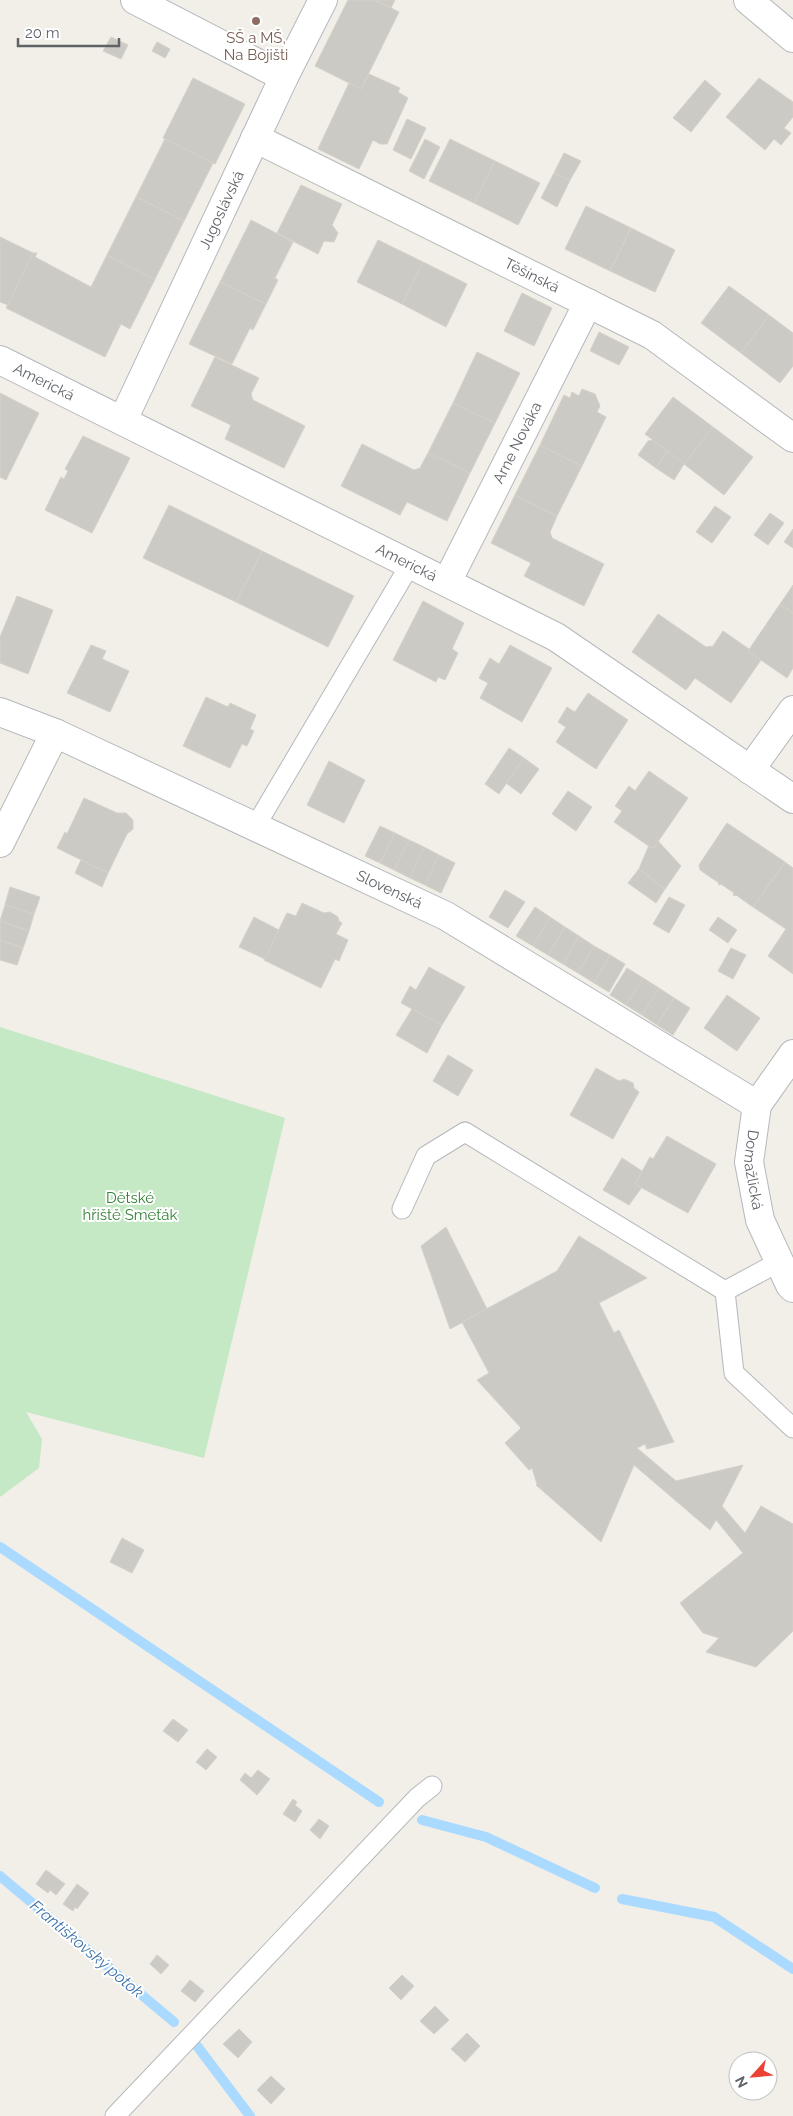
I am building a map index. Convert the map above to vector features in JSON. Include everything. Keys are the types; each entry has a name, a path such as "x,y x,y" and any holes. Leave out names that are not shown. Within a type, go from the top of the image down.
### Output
{"street":[{"path":"135,0 284,77"},
{"name":"Jugoslávská","path":"123,420 284,77 323,0"},
{"path":"748,0 793,38"},
{"name":"Těšínská","path":"255,138 652,335 793,438"},
{"name":"Arne Nováka","path":"447,582 588,303"},
{"name":"Americká","path":"0,360 411,563 556,637 793,799"},
{"path":"750,770 793,710"},
{"name":"Slovenská","path":"0,712 54,734 446,916 757,1106"},
{"path":"0,843 54,734"},
{"name":"Domažlická","path":"793,1054 757,1106 749,1162 760,1220 793,1288"}],"lane":[{"path":"256,827 411,563"},
{"path":"402,1209 426,1156 465,1132 725,1291"},
{"path":"725,1291 779,1262"},
{"path":"725,1291 734,1373 793,1428"},
{"path":"115,2116 417,1798 432,1786"}],"green space":[{"name":"Dětské hřiště Smeťák","path":"0,1027 285,1118 204,1458 26,1412 42,1439 39,1468 0,1497"}],"building":[{"path":"348,0 375,0 399,12 361,89 315,66"},
{"path":"375,0 395,0 391,8"},
{"path":"111,37 128,45 121,59 103,51"},
{"path":"157,42 170,49 165,58 152,51"},
{"path":"369,74 400,88 398,92 408,98 387,144 380,144 373,140 359,169 318,149 349,83 361,89"},
{"path":"193,78 245,104 215,164 163,138"},
{"path":"759,78 793,102 793,117 784,128 791,133 781,145 774,139 765,150 726,117"},
{"path":"705,80 721,94 691,132 673,118"},
{"path":"407,119 426,128 411,159 393,150"},
{"path":"165,139 213,163 184,221 136,197"},
{"path":"425,139 440,147 424,179 409,171"},
{"path":"450,139 495,161 474,203 429,181"},
{"path":"564,153 581,161 570,180 554,173"},
{"path":"495,161 540,183 518,225 474,203"},
{"path":"554,173 570,180 557,207 541,198"},
{"path":"301,185 342,204 332,225 338,233 334,242 324,241 318,254 277,233"},
{"path":"136,197 184,221 155,279 107,255"},
{"path":"586,206 631,228 610,271 565,249"},
{"path":"251,220 293,242 275,278 278,280 266,304 220,282"},
{"path":"631,228 675,250 655,292 610,271"},
{"path":"0,237 33,253 8,305 0,302"},
{"path":"378,240 423,262 402,304 357,282"},
{"path":"33,253 37,253 35,257 91,287 107,255 155,279 130,329 121,324 105,357 6,308"},
{"path":"423,262 467,284 446,327 402,304"},
{"path":"220,282 266,304 253,330 250,328 232,364 189,344"},
{"path":"729,286 769,315 741,353 701,323"},
{"path":"522,293 552,308 534,346 504,331"},
{"path":"769,315 793,333 793,366 780,383 741,353"},
{"path":"599,332 629,347 619,365 590,351"},
{"path":"477,352 520,373 495,423 453,403"},
{"path":"215,357 259,378 251,394 253,400 305,426 284,468 225,439 231,425 191,406"},
{"path":"582,389 595,394 600,406 597,412 606,417 582,466 540,445 564,395 570,398 572,392 579,396"},
{"path":"0,393 39,413 6,480 0,477"},
{"path":"673,397 713,427 684,464 645,434"},
{"path":"453,403 495,423 470,473 428,453"},
{"path":"713,427 753,457 724,495 684,464"},
{"path":"83,436 130,458 92,533 45,510 61,477 64,479 68,471 65,469"},
{"path":"653,440 667,451 656,468 638,455 648,441"},
{"path":"362,444 414,470 420,468 428,453 470,473 447,521 407,502 400,515 341,486"},
{"path":"540,445 582,466 557,516 515,495"},
{"path":"667,451 684,464 674,480 656,468"},
{"path":"515,495 557,516 550,532 552,538 604,564 584,606 524,576 531,563 491,543"},
{"path":"169,505 262,551 236,602 143,558"},
{"path":"715,506 731,517 712,543 696,532"},
{"path":"770,513 784,523 768,545 754,535"},
{"path":"793,529 793,548 784,542"},
{"path":"262,551 354,596 328,647 236,602"},
{"path":"793,585 793,613 780,604"},
{"path":"17,596 53,610 28,674 0,663 0,637"},
{"path":"423,601 464,623 452,649 458,653 445,680 438,677 436,682 393,660"},
{"path":"780,604 793,613 793,668 787,678 748,651"},
{"path":"658,614 706,647 713,646 723,631 761,660 731,703 695,678 686,690 632,652"},
{"path":"91,645 106,651 102,659 129,671 110,712 67,693"},
{"path":"510,645 552,668 522,722 480,698 488,683 479,678 490,658 499,664"},
{"path":"588,693 628,720 596,769 556,742 566,727 558,722 567,707 575,712"},
{"path":"206,697 228,707 230,703 256,715 250,729 254,731 247,746 242,744 230,768 183,746"},
{"path":"509,748 524,758 499,794 485,784"},
{"path":"524,758 539,769 521,794 506,783"},
{"path":"329,761 365,780 344,823 307,805"},
{"path":"649,771 688,798 653,849 614,822 622,811 615,806 629,786 635,791"},
{"path":"568,791 592,807 576,831 552,814"},
{"path":"84,798 117,813 126,813 133,820 133,829 127,834 108,873 57,848 65,832 67,834"},
{"path":"727,823 785,862 753,907 736,895 733,895 734,893 718,884 700,870 699,865"},
{"path":"380,826 395,833 380,863 365,856"},
{"path":"395,833 409,840 394,870 380,863"},
{"path":"409,840 424,847 410,878 394,870"},
{"path":"658,841 681,866 665,889 639,869 649,845 653,849"},
{"path":"424,847 439,855 425,885 410,878"},
{"path":"439,855 455,863 441,893 425,885"},
{"path":"81,860 108,873 102,887 75,873"},
{"path":"785,862 793,868 793,974 768,956 786,929 753,907"},
{"path":"639,869 665,889 656,903 628,883"},
{"path":"10,887 40,897 34,914 5,905"},
{"path":"505,890 525,902 508,928 489,917"},
{"path":"669,897 685,905 669,933 653,924"},
{"path":"302,903 324,913 330,912 338,917 342,923 336,934 348,940 339,961 335,959 321,988 264,960 287,913 296,916"},
{"path":"5,905 34,914 29,931 0,921"},
{"path":"535,907 550,917 533,946 516,936"},
{"path":"254,917 279,930 265,959 239,947"},
{"path":"550,917 565,927 548,955 533,946"},
{"path":"718,917 737,930 728,943 709,930"},
{"path":"0,921 29,931 23,948 0,940"},
{"path":"565,927 579,936 563,964 548,955"},
{"path":"579,936 594,946 578,973 563,964"},
{"path":"0,940 23,948 17,965 0,960"},
{"path":"594,946 610,955 594,983 578,973"},
{"path":"731,948 746,955 733,979 718,971"},
{"path":"610,955 625,964 609,992 594,983"},
{"path":"429,967 465,987 442,1025 401,1003 410,986 416,990"},
{"path":"627,968 643,978 626,1005 610,995"},
{"path":"643,978 659,988 642,1015 626,1005"},
{"path":"659,988 674,998 657,1025 642,1015"},
{"path":"727,995 760,1018 737,1051 704,1028"},
{"path":"674,998 690,1008 673,1035 657,1025"},
{"path":"412,1009 442,1025 427,1053 396,1035"},
{"path":"448,1055 473,1070 458,1096 433,1081"},
{"path":"596,1068 619,1081 624,1079 633,1083 634,1088 639,1092 613,1139 570,1115"},
{"path":"667,1136 716,1164 688,1213 635,1184 650,1157 653,1159"},
{"path":"622,1158 642,1171 635,1184 642,1187 629,1205 603,1190"},
{"path":"446,1227 487,1309 450,1329 421,1246"},
{"path":"579,1236 647,1278 599,1303 614,1333 619,1330 674,1442 647,1449 645,1444 637,1448 676,1481 743,1465 722,1506 745,1533 761,1506 793,1524 793,1631 756,1667 706,1652 719,1638 703,1633 680,1603 743,1553 716,1520 710,1530 634,1465 601,1542 536,1485 532,1468 529,1470 505,1443 521,1428 477,1380 489,1373 462,1322 557,1271"},
{"path":"122,1538 144,1550 132,1573 110,1562"},
{"path":"173,1719 188,1730 178,1742 163,1731"},
{"path":"207,1749 217,1757 206,1770 196,1762"},
{"path":"258,1770 270,1779 257,1795 240,1780 245,1773 251,1778"},
{"path":"293,1799 297,1802 295,1805 302,1811 295,1822 283,1814"},
{"path":"319,1819 329,1826 320,1839 310,1830"},
{"path":"46,1870 65,1884 56,1895 50,1890 48,1893 36,1884"},
{"path":"77,1884 89,1893 77,1909 75,1907 73,1911 63,1904"},
{"path":"157,1955 169,1965 161,1974 150,1964"},
{"path":"402,1975 414,1986 401,2000 389,1988"},
{"path":"190,1980 204,1991 195,2002 181,1991"},
{"path":"435,2006 449,2020 434,2034 420,2021"},
{"path":"239,2029 252,2042 238,2058 223,2044"},
{"path":"467,2033 480,2046 465,2062 451,2049"},
{"path":"271,2076 285,2089 271,2104 257,2090"}],"waterway":[{"path":"0,1547 379,1802"},
{"path":"422,1820 486,1837 595,1888"},
{"name":"Františkovský potok","path":"0,1876 174,2022"},
{"path":"622,1899 714,1917 793,1969"},
{"name":"Františkovský potok","path":"191,2038 250,2116"}],"place":[{"name":"SŠ a MŠ, Na Bojišti","path":"256,21"}]}
